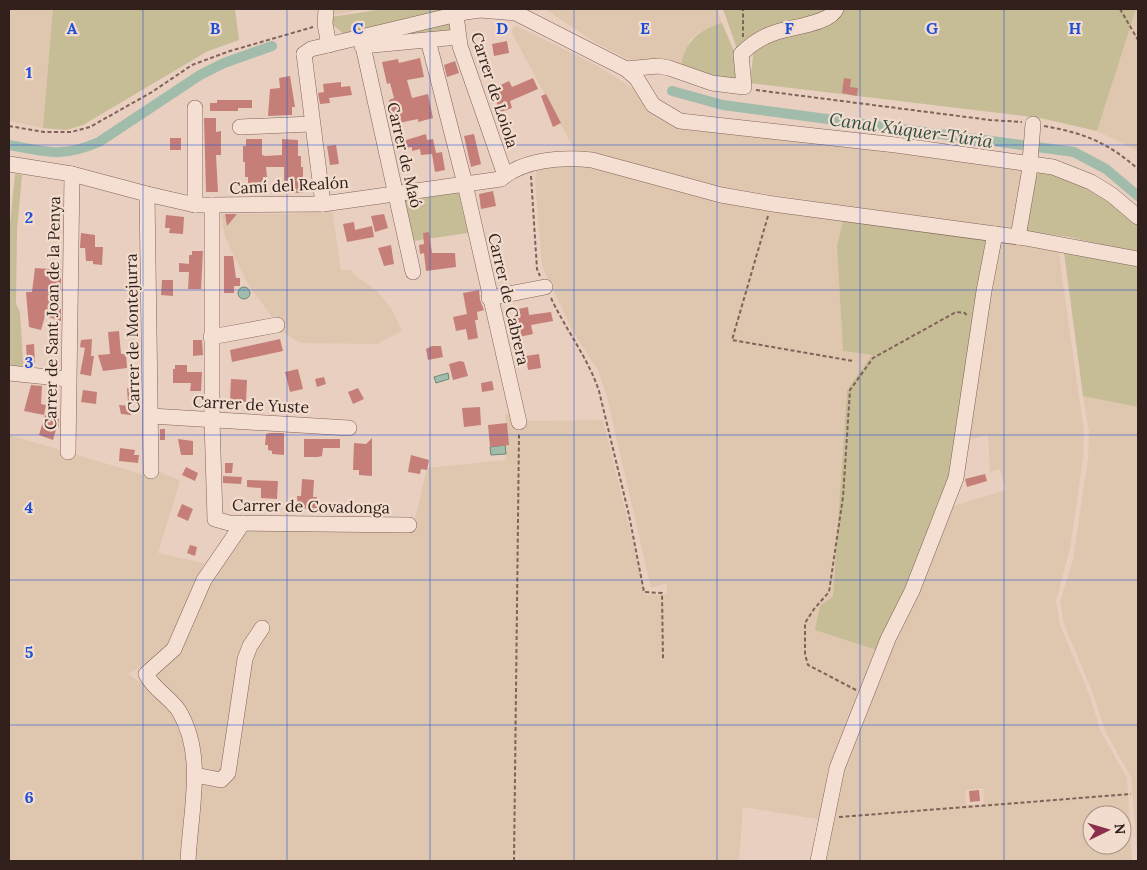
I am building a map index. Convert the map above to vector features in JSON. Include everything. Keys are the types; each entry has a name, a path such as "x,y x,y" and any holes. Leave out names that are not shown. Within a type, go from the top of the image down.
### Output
{"street":[{"path":"626,69 658,66 712,82 744,87 741,54 751,44 774,33 828,19 836,9"},
{"path":"304,54 311,49 480,10 516,13 626,69 637,79 653,104 680,121 698,124 745,126 1028,162 1052,167 1091,182 1112,195 1138,217"},
{"name":"Carrer de Loiola","path":"456,15 458,37 505,175"},
{"path":"325,16 329,46"},
{"path":"304,54 458,37"},
{"name":"Carrer de Cabrera","path":"428,40 465,184 519,422"},
{"name":"Carrer de Maó","path":"363,46 413,272"},
{"path":"304,54 323,204"},
{"path":"195,108 195,205"},
{"path":"240,127 312,124"},
{"path":"1018,237 1029,174 1028,162 1033,124"},
{"name":"Camí del Realón","path":"9,164 72,174 195,205 323,204 500,179 528,164 570,158 592,160 721,195 773,204 1018,237 1138,259"},
{"name":"Carrer de Sant Joan de la Penya","path":"68,452 72,174"},
{"name":"Carrer de Montejurra","path":"147,194 151,471"},
{"name":"Carrer de Covadonga","path":"212,205 211,337 215,519 221,522 243,523 409,525"},
{"path":"818,861 837,768 865,694 888,639 912,590 956,478 995,234"},
{"path":"490,298 545,287"},
{"path":"211,337 277,325"},
{"path":"9,373 68,379"},
{"name":"Carrer de Yuste","path":"151,416 349,428"},
{"path":"188,861 195,775 193,752 185,723 168,698 146,674 174,649 204,580 243,523"},
{"path":"195,775 222,780 228,773 245,659 250,646 262,628"}],"path":[{"path":"741,54 743,9"},
{"path":"1120,9 1138,40"},
{"path":"9,126 44,132 71,132 90,126 137,101 192,65 325,16"},
{"path":"744,87 835,101 1033,124 1090,136 1120,153 1138,169"},
{"path":"528,164 537,269 563,325 593,373 600,390 629,515 644,592 662,594 663,659"},
{"path":"773,204 766,222 732,340 853,361"},
{"path":"865,694 817,671 808,665 804,654 805,623 829,592 843,497 850,390 873,358 956,312 965,313 973,331 978,333"},
{"path":"514,861 519,422"},
{"path":"827,818 1131,794"}],"shaded area":[{"path":"9,9 53,9 43,128 9,121"},
{"path":"53,9 235,9 239,40 208,51 83,125 66,130 43,128"},
{"path":"331,9 363,9 330,16"},
{"path":"383,9 459,9 345,35 325,18"},
{"path":"545,9 717,9 722,23 698,33 690,40 681,66 641,62 625,58 596,43"},
{"path":"723,9 830,9 737,49"},
{"path":"842,9 1136,9 1097,131 1040,118 750,83 754,48"},
{"path":"1136,9 1138,9 1138,151 1097,131"},
{"path":"453,20 454,37 344,43"},
{"path":"722,23 739,63 738,81 703,76 681,66 686,50 694,38 706,29"},
{"path":"517,26 596,65 648,98 662,111 1022,167 1024,171 1015,230 919,218 724,187 673,175 589,151 575,151 512,33 513,27"},
{"path":"571,162 844,217 837,246 843,351 872,355 847,390 833,596 820,606 880,651 823,820 743,807 739,861 191,861 198,779 230,783 247,656 226,774 201,770 197,757 150,674 166,661 174,660 204,588 247,529 412,531 427,468 506,460 505,445 509,445 505,414 510,413 525,421 603,420 646,595 667,594 667,583 651,588 607,397 598,370 573,332 542,266 535,181 537,165"},
{"path":"1033,169 1068,177 1110,202 1138,222 1138,253 1069,237 1025,231"},
{"path":"15,174 22,175 17,230 16,304 20,312 23,362 29,368 9,366 9,235"},
{"path":"458,190 468,233 413,241 403,198"},
{"path":"332,209 341,270 352,270 353,274 377,291 391,308 402,331 377,344 301,343 284,333 249,286 225,237 221,214 289,214"},
{"path":"844,217 991,239 959,453 880,651 815,630 820,606 833,596 847,390 872,355 843,351 837,246"},
{"path":"1000,238 1058,248 1084,431 1083,459 1070,548 1056,601 1060,625 1089,694 1101,732 1127,778 1129,805 1082,805 1082,855 1132,855 1132,861 823,861 840,775 950,507 1006,490 1000,469 990,472 988,435 969,440 976,382","holes":["983,788 984,804 966,805 965,790"]},
{"path":"1064,252 1138,263 1138,407 1083,396"},
{"path":"244,287 250,293 244,299 238,293"},
{"path":"448,373 449,379 436,383 434,377"},
{"path":"1083,396 1138,407 1138,861 1131,777 1105,731 1093,693 1064,624 1060,602 1073,560 1088,459 1089,431"},
{"path":"9,435 145,475 158,471 180,481 158,553 204,563 169,652 128,674 167,701 189,750 184,861 9,861"},
{"path":"505,445 506,454 491,455 490,447"}],"building":[{"path":"507,41 509,53 494,56 492,44"},
{"path":"420,58 424,77 407,80 412,98 428,94 433,118 418,122 418,119 394,124 389,100 394,98 390,83 387,84 382,62 398,59 399,63"},
{"path":"455,61 459,73 447,77 444,65"},
{"path":"290,76 295,107 292,107 292,115 268,116 270,89 280,88 279,78"},
{"path":"533,78 538,89 510,101 512,108 500,112 492,89 509,81 512,87"},
{"path":"844,78 851,79 850,87 858,88 857,96 842,93"},
{"path":"341,82 341,87 350,86 352,95 329,98 330,103 320,104 318,93 324,92 323,84"},
{"path":"546,94 561,123 553,127 541,96"},
{"path":"217,100 252,100 252,108 238,108 238,111 210,111 210,103 217,103"},
{"path":"204,118 216,118 216,132 221,131 221,155 216,155 218,192 206,192"},
{"path":"426,134 427,140 433,139 436,153 442,152 445,170 435,172 432,154 421,155 420,149 412,151 412,147 404,148 403,141"},
{"path":"474,134 481,164 471,167 464,136"},
{"path":"170,138 181,138 181,150 170,150"},
{"path":"246,139 262,139 262,155 265,156 282,155 282,139 298,140 298,156 301,156 301,167 303,167 303,193 288,193 288,184 284,184 284,167 266,167 267,177 263,177 263,193 248,193 248,177 245,177 245,162 243,162 243,146 246,146"},
{"path":"336,145 339,164 330,165 327,146"},
{"path":"493,191 496,206 481,209 479,194"},
{"path":"225,214 237,214 227,226"},
{"path":"384,214 388,228 375,232 371,216"},
{"path":"166,215 184,217 183,234 169,233 170,228 165,228"},
{"path":"354,222 355,230 372,226 374,237 347,242 343,224"},
{"path":"429,232 432,253 455,253 456,267 426,271 424,253 420,254 419,245 424,244 423,233"},
{"path":"81,233 95,235 95,247 103,247 102,265 93,264 93,261 86,261 85,248 80,248"},
{"path":"391,245 394,264 384,266 378,248"},
{"path":"192,251 203,251 201,289 188,289 189,272 179,272 179,263 189,264 189,255 192,255"},
{"path":"224,256 233,256 236,278 240,278 240,286 234,286 234,293 224,293"},
{"path":"50,266 61,267 61,290 53,289 53,309 61,309 61,321 45,316 41,330 29,327 26,292 32,292 35,268 50,269"},
{"path":"162,280 173,280 173,296 161,295"},
{"path":"479,290 484,310 477,312 478,320 475,320 478,338 468,340 466,329 456,331 453,317 467,314 463,293"},
{"path":"528,307 529,315 551,312 553,321 531,325 533,334 519,337 514,314 519,313 518,309"},
{"path":"129,310 136,310 136,328 129,328"},
{"path":"119,331 121,354 126,354 127,368 103,371 98,355 110,354 108,332"},
{"path":"92,339 91,356 94,356 91,376 80,374 85,348 80,347 81,340"},
{"path":"280,339 283,351 232,362 230,350"},
{"path":"193,340 202,340 203,355 193,356"},
{"path":"34,344 35,363 27,363 26,345"},
{"path":"432,346 441,346 443,357 428,360 426,349"},
{"path":"539,354 541,368 528,370 526,356"},
{"path":"460,361 464,362 468,376 453,380 449,364"},
{"path":"175,365 187,365 187,372 202,372 201,391 190,391 191,383 173,383 173,369 175,369"},
{"path":"298,369 303,389 290,392 285,372"},
{"path":"324,377 326,384 317,387 315,379"},
{"path":"231,379 247,380 246,402 230,401"},
{"path":"492,381 494,390 482,392 481,383"},
{"path":"31,385 42,386 41,404 46,405 44,415 24,411"},
{"path":"127,388 139,388 140,403 128,403"},
{"path":"358,388 364,399 353,404 348,392"},
{"path":"83,390 97,392 96,404 81,402"},
{"path":"119,405 131,406 131,415 121,414"},
{"path":"480,407 481,425 464,427 462,408"},
{"path":"45,415 59,419 59,427 57,426 53,440 39,435"},
{"path":"507,423 509,445 490,447 488,425"},
{"path":"160,429 165,429 165,440 160,440"},
{"path":"284,433 284,455 272,454 272,451 268,450 268,445 265,445 266,434"},
{"path":"372,438 372,476 359,475 359,470 353,470 354,443 366,444"},
{"path":"178,439 193,441 193,455 181,455"},
{"path":"304,439 340,439 340,448 323,448 322,456 304,457"},
{"path":"120,448 135,450 134,455 139,455 138,463 119,461"},
{"path":"411,455 429,460 427,470 421,469 420,474 408,472"},
{"path":"225,463 233,463 232,473 225,473"},
{"path":"186,467 198,473 195,481 182,475"},
{"path":"985,474 987,481 967,487 965,479"},
{"path":"223,476 242,477 241,484 223,483"},
{"path":"302,479 314,480 313,497 317,497 317,508 298,509 297,496 301,496"},
{"path":"247,480 278,481 277,499 261,498 261,488 247,487"},
{"path":"182,504 193,509 188,521 177,516"},
{"path":"190,545 197,547 195,556 187,553"},
{"path":"979,790 980,801 970,802 969,791"}],"waterway":[{"name":"Canal Xúquer-Túria","path":"9,145 54,152 64,152 86,147 99,142 200,75 224,63 272,46"},
{"name":"Canal Xúquer-Túria","path":"672,91 723,105 1074,152 1106,169 1138,196"}]}
